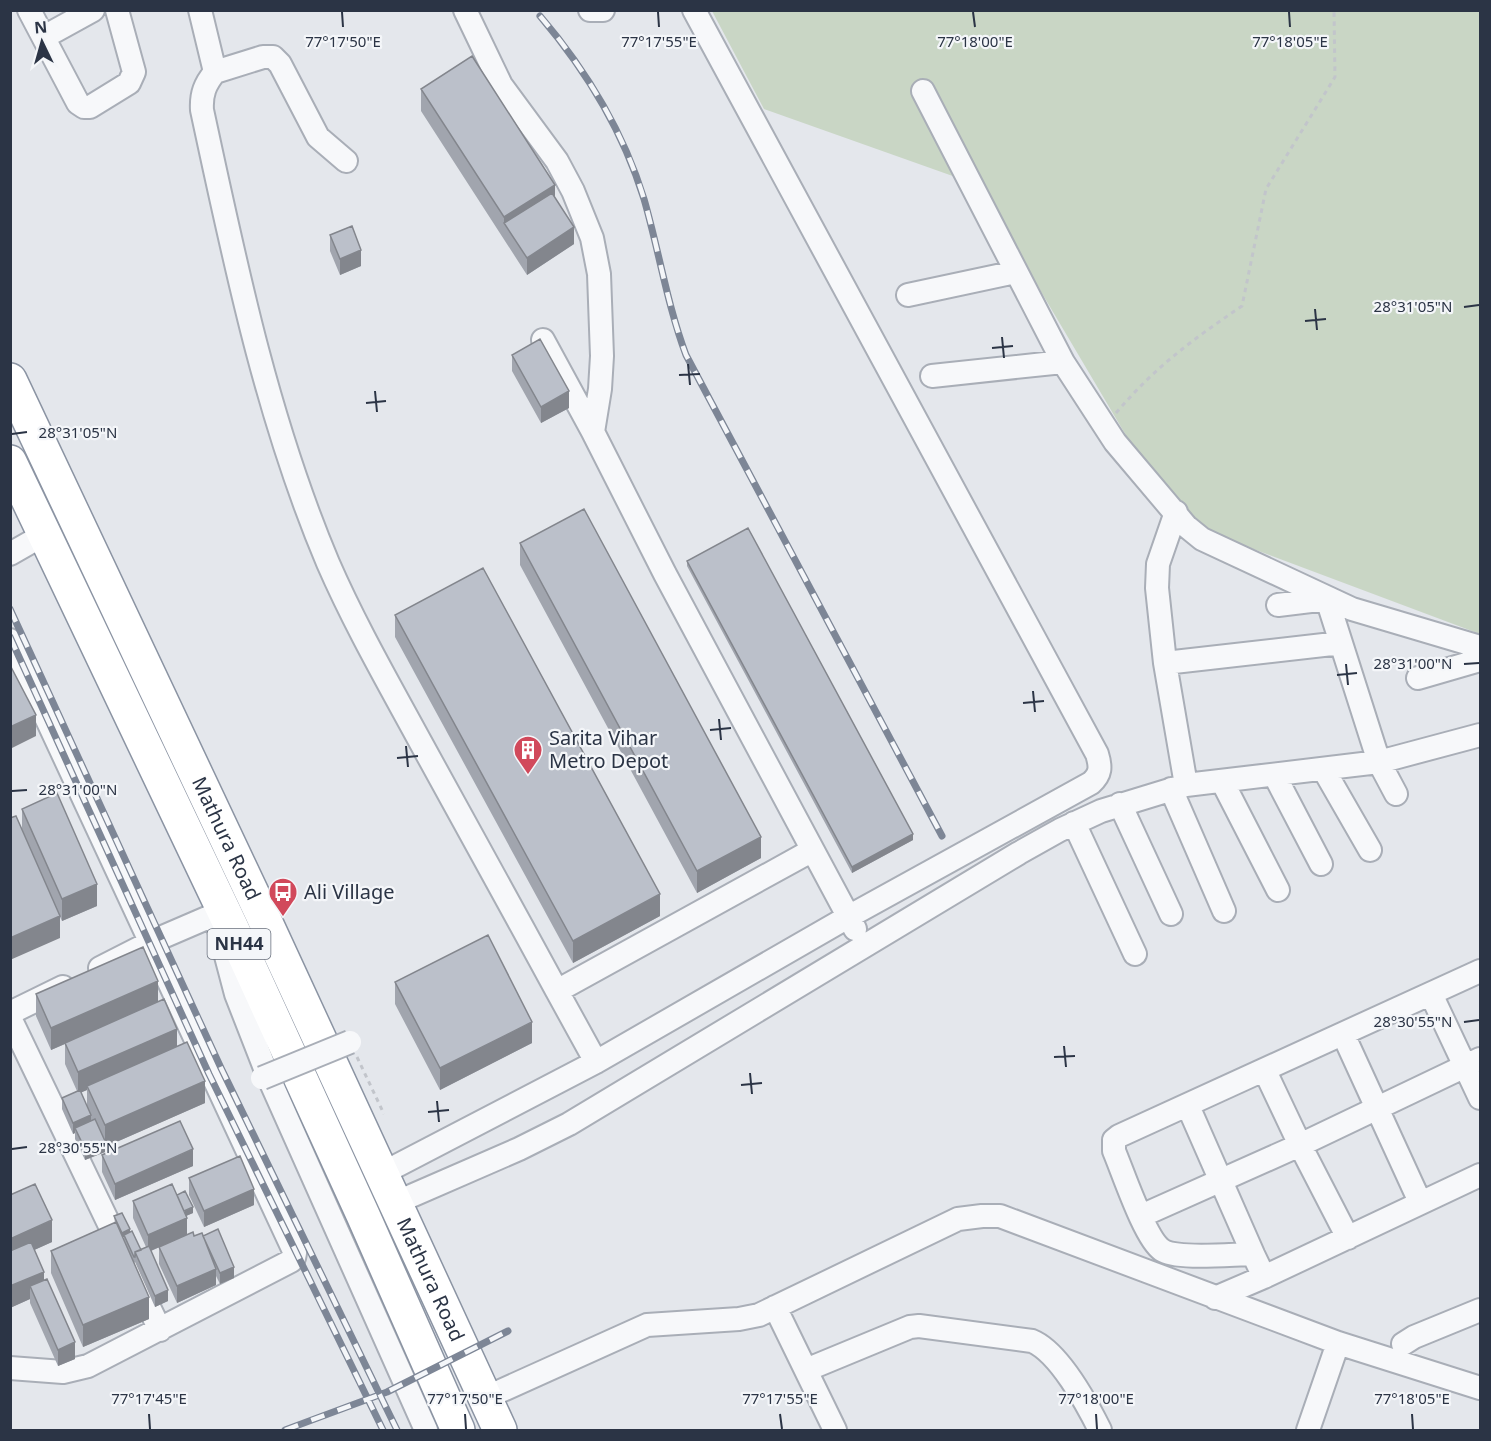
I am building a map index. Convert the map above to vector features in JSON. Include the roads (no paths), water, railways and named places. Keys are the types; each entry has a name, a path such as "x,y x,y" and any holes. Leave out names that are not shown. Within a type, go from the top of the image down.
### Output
{"highway":[{"name":"Mathura Road","path":"10,380 261,912 500,1431"},
{"name":"Mathura Road","path":"10,462 205,872 219,912 363,1215 458,1431"}],"street":[{"path":"29,10 78,103 84,107 90,107 129,83 133,78 134,72 117,10"},
{"path":"44,37 93,10"},
{"path":"200,10 216,72"},
{"path":"465,10 501,85 556,161 573,191 592,238 600,285 602,356 600,389 593,432"},
{"path":"590,10 603,10"},
{"path":"381,1174 596,1062 848,917 1090,783 1097,777 1100,770 1100,763 1086,734 694,10"},
{"path":"346,161 318,137 280,64 273,57 262,57 216,72 205,87 201,102 202,111 255,340 272,405 328,563 359,629 596,1062"},
{"path":"923,91 1063,362 1115,442 1186,526 1202,539 1352,609 1480,647"},
{"path":"908,294 1016,272"},
{"path":"543,340 811,851 864,945"},
{"path":"932,376 1063,362"},
{"path":"1176,512 1158,564 1157,588 1178,787 1224,912"},
{"path":"10,554 45,534"},
{"path":"1278,605 1327,598"},
{"path":"1327,598 1378,762 1396,794"},
{"path":"10,640 294,1253 291,1261 88,1366 63,1372 10,1368"},
{"path":"1165,663 1341,643"},
{"path":"1418,678 1480,660"},
{"path":"395,1203 519,1149 569,1124 864,945 1074,823 1120,804 1178,787 1378,762 1480,735"},
{"path":"1324,770 1370,850"},
{"path":"1275,776 1321,864"},
{"path":"1222,782 1278,890"},
{"path":"1120,804 1171,914"},
{"path":"1074,823 1135,954"},
{"path":"557,991 811,851"},
{"path":"10,1013 151,942 219,912 236,994 268,1076 426,1431"},
{"path":"1253,1254 1179,1255 1162,1250 1151,1239 1114,1151 1114,1140 1480,971"},
{"path":"1431,994 1473,1063 1480,1098"},
{"path":"10,1018 160,1330"},
{"path":"1343,1034 1420,1202"},
{"path":"262,1078 350,1042"},
{"path":"1141,1216 1300,1146 1473,1063"},
{"path":"1265,1071 1300,1146 1348,1238"},
{"path":"1188,1106 1264,1277"},
{"path":"1215,1298 1480,1175"},
{"path":"485,1398 646,1325 739,1319 759,1315 958,1219 982,1216 1000,1216 1338,1343 1480,1388"},
{"path":"775,1307 835,1431"},
{"path":"1403,1344 1414,1336 1480,1310"},
{"path":"806,1370 910,1327 919,1326 1032,1341 1047,1349 1068,1376 1100,1431"},
{"path":"1308,1431 1338,1343"}],"railway":[{"path":"540,16 588,80 614,125 644,199 686,355 942,836"},
{"path":"10,609 221,1068 397,1430"},
{"path":"10,637 209,1074 383,1430"},
{"path":"285,1430 387,1392 508,1331"}],"place":[{"name":"Sarita Vihar Metro Depot","path":"528,776"},
{"name":"Ali Village","path":"283,918"}]}
